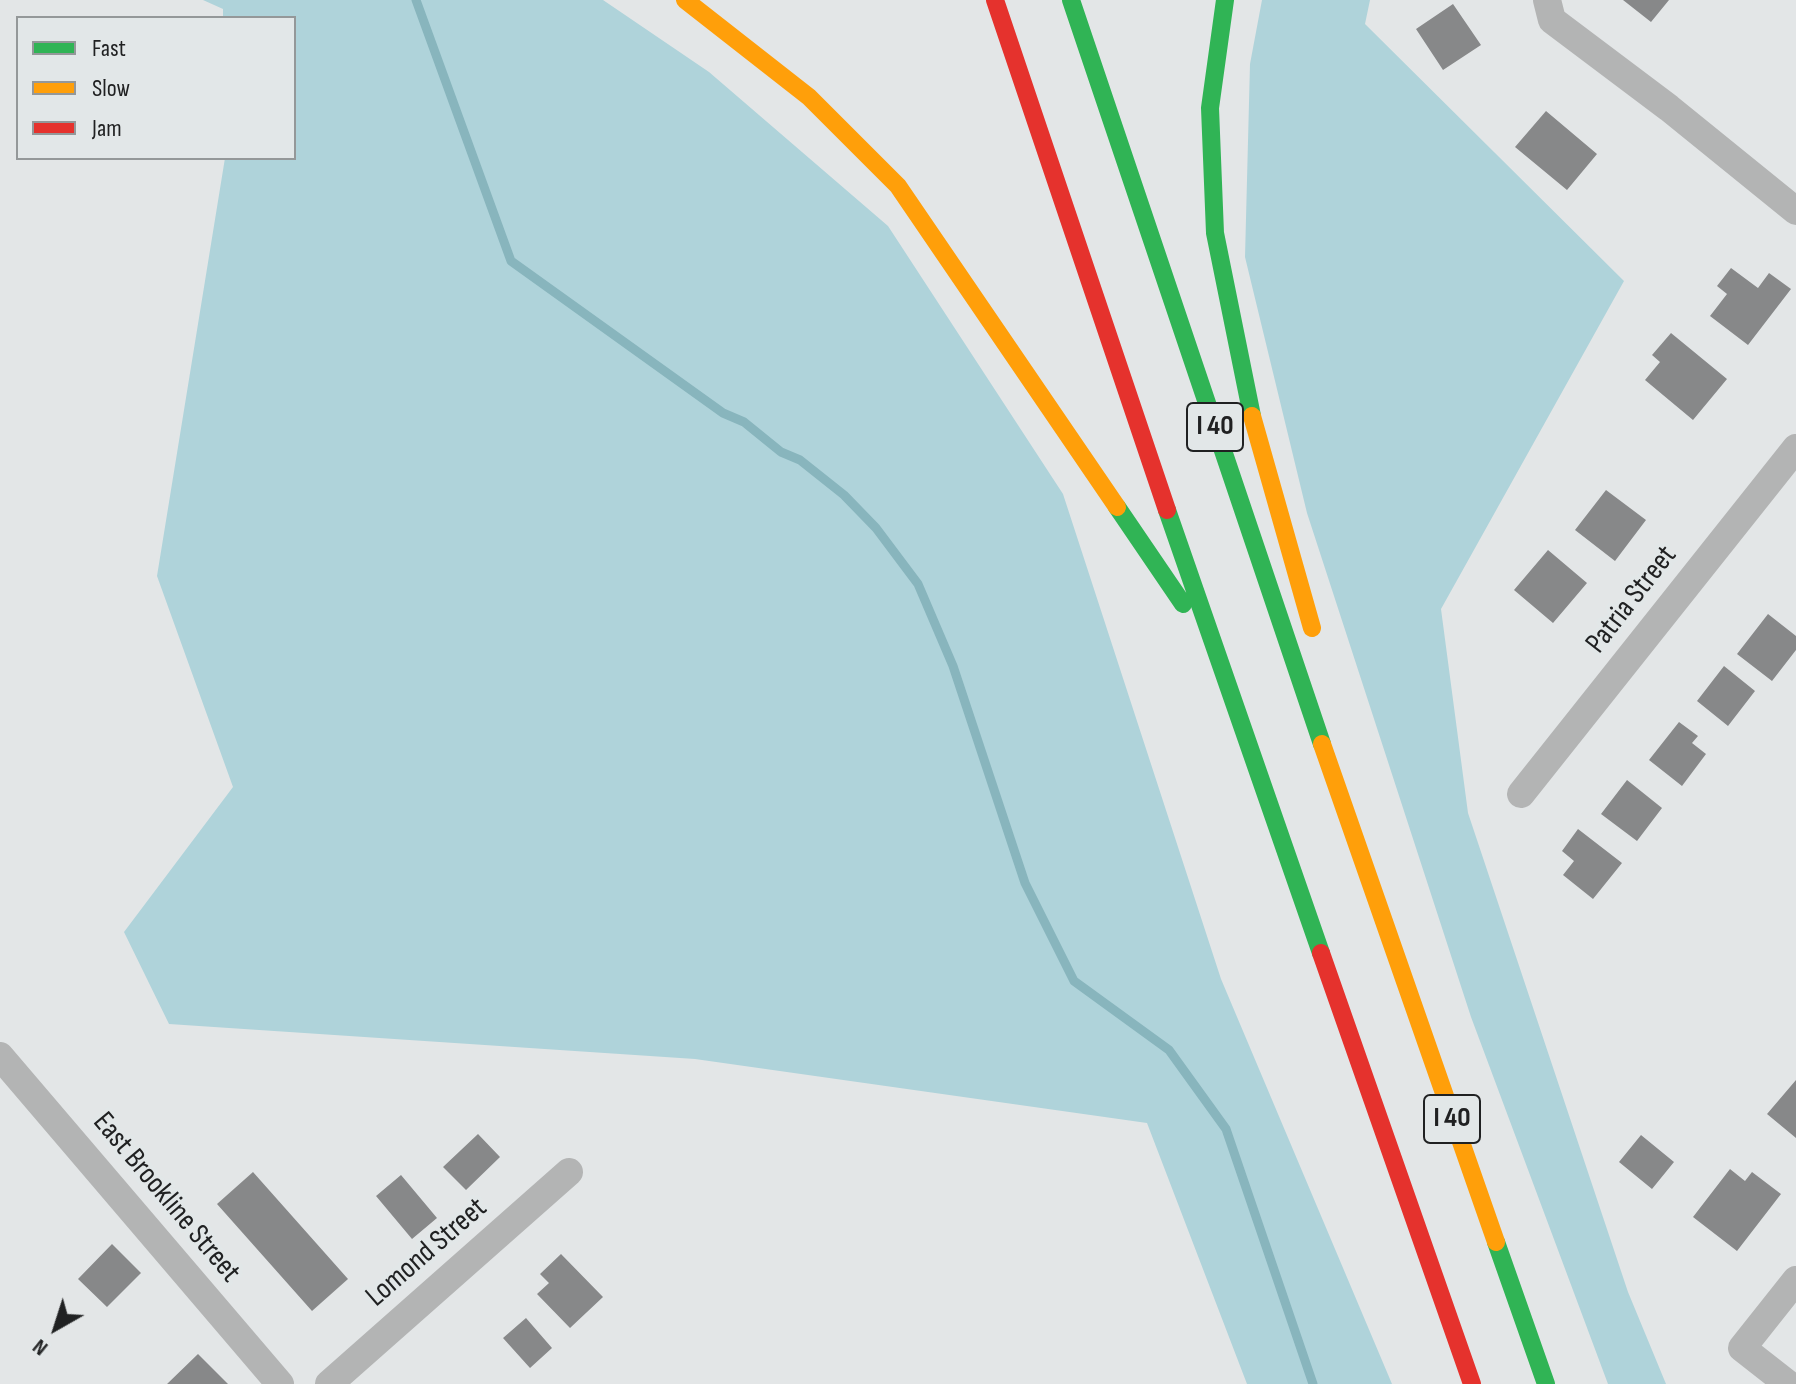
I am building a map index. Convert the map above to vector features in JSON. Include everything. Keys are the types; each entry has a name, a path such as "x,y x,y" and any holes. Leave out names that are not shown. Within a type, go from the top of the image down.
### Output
{"highway":[{"path":"685,0 809,97 898,186 1215,652"},
{"name":"I 40","path":"995,0 1215,652 1472,1384"},
{"name":"I 40","path":"1071,0 1359,854 1546,1384"},
{"path":"1225,0 1210,108 1215,233 1247,399 1316,643"},
{"path":"1329,703 1359,854"}],"street":[{"path":"1547,0 1552,20 1669,108 1796,211"},
{"name":"Patria Street","path":"1521,794 1796,448"},
{"name":"East Brookline Street","path":"0,1056 280,1384"},
{"name":"Lomond Street","path":"329,1384 569,1172"},
{"path":"1788,1384 1742,1348 1796,1280"}],"shaded area":[{"path":"203,0 603,0 709,72 888,226 1063,494 1221,979 1392,1384 1247,1384 1147,1123 695,1059 169,1024 124,932 233,787 157,576 225,160 296,160 296,16 223,16 223,9"},
{"path":"1262,0 1370,0 1365,24 1624,281 1441,609 1468,813 1628,1292 1666,1384 1608,1384 1471,1017 1307,513 1245,257 1250,64"}],"building":[{"path":"1623,0 1669,0 1651,22"},
{"path":"1453,4 1481,45 1443,70 1416,29"},
{"path":"1546,111 1597,154 1567,190 1515,147"},
{"path":"1731,268 1758,288 1769,273 1791,289 1748,345 1710,316 1727,294 1717,286"},
{"path":"1671,333 1727,379 1693,420 1645,380 1660,362 1652,355"},
{"path":"1606,490 1646,520 1615,561 1575,530"},
{"path":"1548,550 1587,583 1553,623 1514,590"},
{"path":"1768,614 1796,636 1796,650 1772,681 1737,654"},
{"path":"1724,666 1755,691 1728,726 1697,701"},
{"path":"1679,722 1698,736 1692,743 1706,754 1682,786 1649,760"},
{"path":"1627,780 1662,808 1637,841 1601,814"},
{"path":"1578,829 1622,863 1593,899 1563,875 1574,861 1562,851"},
{"path":"1796,1080 1796,1138 1767,1114"},
{"path":"478,1134 500,1157 466,1190 443,1167"},
{"path":"1641,1135 1674,1162 1652,1189 1619,1162"},
{"path":"1730,1169 1745,1181 1752,1172 1781,1194 1737,1251 1693,1217"},
{"path":"253,1172 348,1279 312,1311 217,1204"},
{"path":"401,1175 437,1218 412,1239 376,1196"},
{"path":"112,1244 141,1273 107,1307 78,1279"},
{"path":"561,1254 603,1297 570,1328 537,1294 549,1283 540,1274"},
{"path":"526,1318 552,1348 530,1368 503,1338"},
{"path":"198,1354 228,1384 167,1384"}],"waterway":[{"path":"416,0 511,261 723,413 744,422 781,452 800,460 844,495 876,528 918,584 953,666 1025,883 1074,981 1169,1050 1226,1129 1313,1384"}],"traffic: fast":[{"path":"1071,0 1322,744"},
{"path":"1225,0 1210,108 1215,233 1252,416"},
{"path":"1117,507 1183,604"},
{"path":"1167,510 1321,953"},
{"path":"1496,1242 1546,1384"}],"traffic: slow":[{"path":"685,0 809,97 898,186 1117,507"},
{"path":"1252,416 1312,628"},
{"path":"1322,744 1496,1242"}],"traffic: jam":[{"path":"995,0 1167,510"},
{"path":"1321,953 1472,1384"}]}
